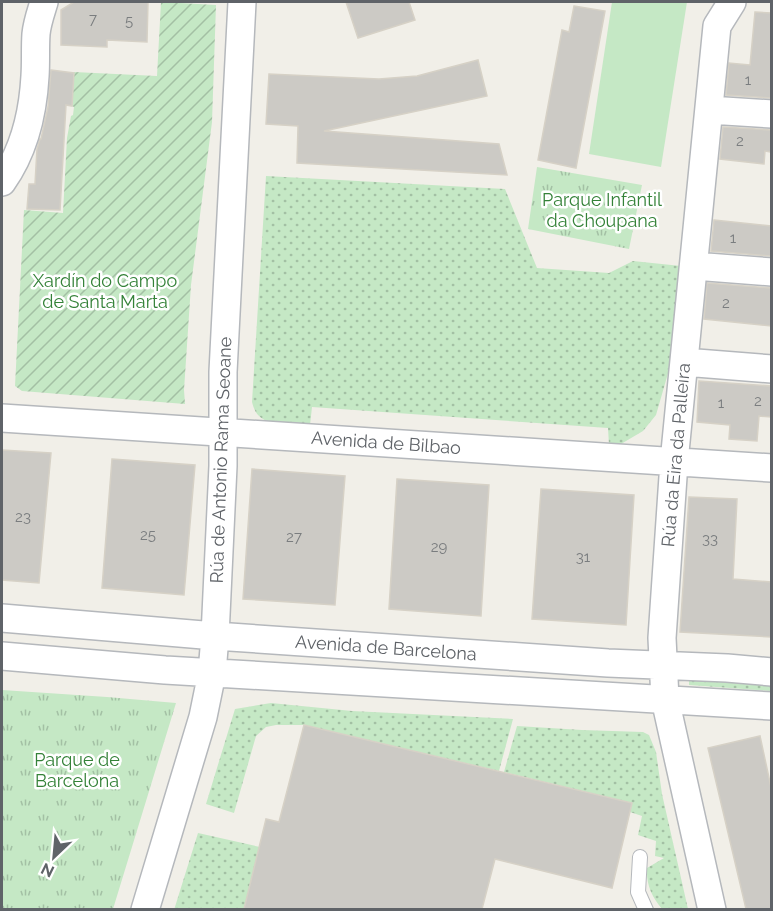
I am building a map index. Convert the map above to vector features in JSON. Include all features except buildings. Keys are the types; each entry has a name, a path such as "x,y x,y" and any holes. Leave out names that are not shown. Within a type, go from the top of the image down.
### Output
{"street":[{"path":"2,182 13,165 29,125 35,77 37,32 44,2"},
{"name":"Rúa de Antonio Rama Seoane","path":"145,909 202,717 212,673 223,477 223,372 242,2"},
{"name":"Rúa da Eira da Palleira","path":"712,909 665,699 662,638 674,462 717,26 732,2"},
{"path":"709,110 771,114"},
{"path":"694,266 771,272"},
{"path":"684,362 771,369"},
{"name":"Avenida de Bilbao","path":"2,418 771,468"},
{"name":"Avenida de Barcelona","path":"2,618 215,636 586,662 771,672"},
{"name":"Avenida de Barcelona","path":"2,656 212,673 771,706"}],"lane":[{"path":"640,857 638,892 646,909"}],"green space":[{"name":"Xardín do Campo de Santa Marta","path":"161,2 216,5 212,122 191,285 185,404 22,391 15,386 24,210 63,213 67,138 74,107 72,106 74,72 157,76"},
{"path":"612,2 687,2 661,167 589,154"},
{"name":"Parque Infantil da Choupana","path":"537,167 642,185 629,249 528,229"},
{"path":"266,176 505,189 537,268 609,273 633,261 681,266 671,363 656,415 643,431 621,444 609,445 608,428 312,407 310,425 282,425 263,419 256,412 252,402"},
{"path":"689,680 771,685 771,691 689,685"},
{"name":"Parque de Barcelona","path":"2,690 176,703 113,909 2,909"},
{"path":"271,703 352,711 513,719 499,771 304,725 266,727 256,736 234,813 206,804 235,709"},
{"path":"517,726 643,732 649,735 656,752 662,794 688,909 662,909 653,895 647,868 664,858 655,856 656,841 638,835 642,816 630,812 632,803 504,772"},
{"path":"198,833 260,847 245,909 174,910"}]}
